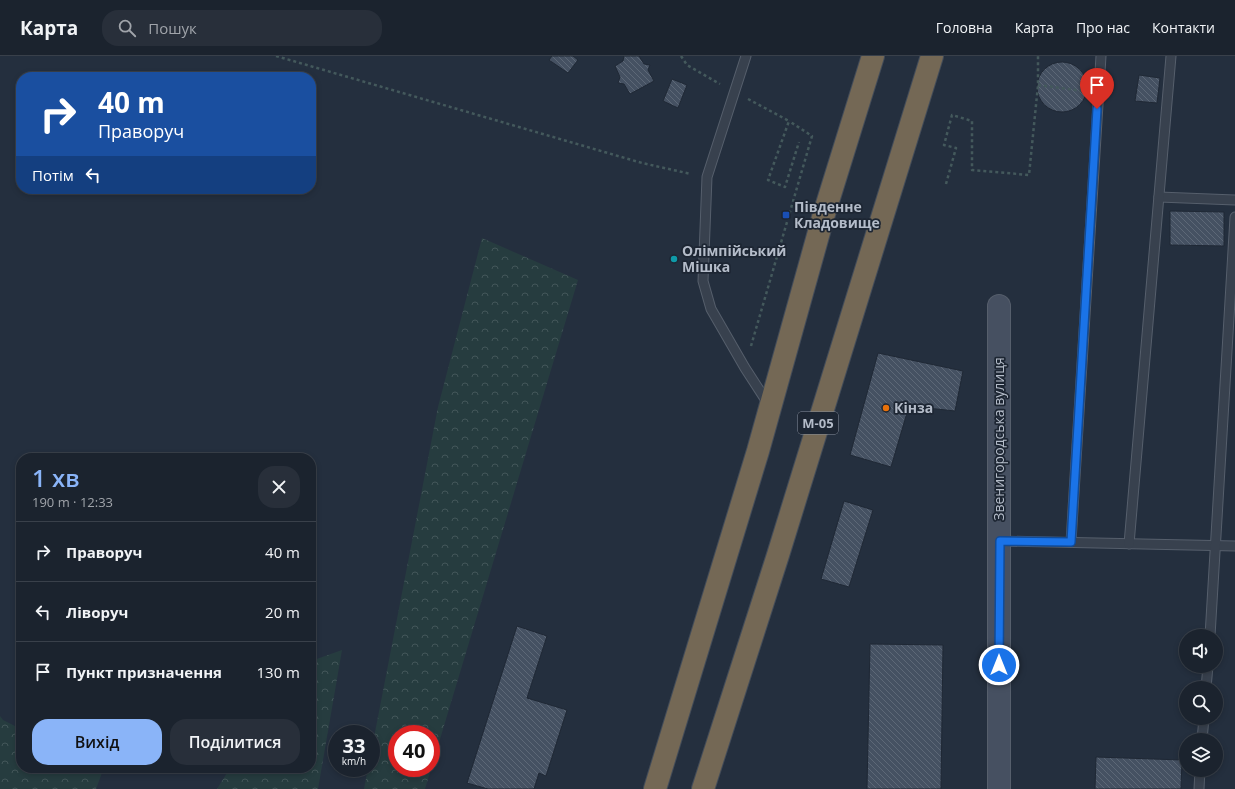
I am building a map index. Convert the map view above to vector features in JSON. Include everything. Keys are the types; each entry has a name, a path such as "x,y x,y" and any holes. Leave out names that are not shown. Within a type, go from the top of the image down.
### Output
{"highway":[{"path":"655,789 770,406 824,214 873,56"},
{"name":"М-05","path":"703,789 778,555 932,56"}],"street":[{"name":"Звенигородська вулиця","path":"999,789 1000,306"}],"lane":[{"path":"746,56 707,177 703,281 711,309 745,368 770,406"},
{"path":"1071,542 1101,56"},
{"path":"1129,544 1171,56"},
{"path":"1159,196 1235,200"},
{"path":"1210,629 1235,217"},
{"path":"1000,541 1235,546"},
{"path":"1199,789 1200,777"}],"path":[{"path":"276,56 642,163 707,177"},
{"path":"946,184 956,148 944,145 952,116 972,121 972,170 1029,175 1038,85 1038,56"},
{"path":"1038,85 1098,93"},
{"path":"745,368 812,136 789,121"},
{"path":"781,144 768,180 785,187 799,142"}],"green space":[{"path":"482,238 578,280 440,739 440,725 388,725 388,777 429,777 425,789 364,789 366,777 380,777 380,725 376,725 438,407"},
{"path":"342,650 318,789 217,789 227,773 316,773 316,659"},
{"path":"0,716 3,720 16,726 16,773 102,773 96,789 0,789"}],"building":[{"path":"552,56 573,56 578,60 568,73 549,60"},
{"path":"624,56 639,56 644,64 650,65 648,70 654,81 630,94 624,84 618,83 620,77 615,66 623,61"},
{"path":"1062,62 1072,64 1080,69 1085,77 1087,87 1085,97 1080,105 1072,110 1062,112 1052,110 1044,105 1039,97 1037,87 1039,77 1044,69 1052,64"},
{"path":"1139,75 1160,78 1157,103 1135,101"},
{"path":"672,79 687,85 678,108 663,101"},
{"path":"1170,211 1224,212 1224,246 1170,245"},
{"name":"Кінза","path":"878,353 963,371 955,411 909,406 891,467 850,455"},
{"path":"844,501 873,510 849,587 821,579"},
{"path":"517,626 547,636 527,698 567,710 546,776 539,773 534,789 488,789 467,783"},
{"path":"870,644 943,645 941,789 867,789"},
{"path":"1096,757 1179,760 1179,777 1181,777 1181,789 1095,789"}],"place":[{"name":"Південне Кладовище","path":"786,215"},
{"name":"Олімпійський Мішка","path":"674,259"},
{"name":"Кінза","path":"886,408"}],"route":[{"path":"999,665 1000,541 1071,542 1097,109"}]}
